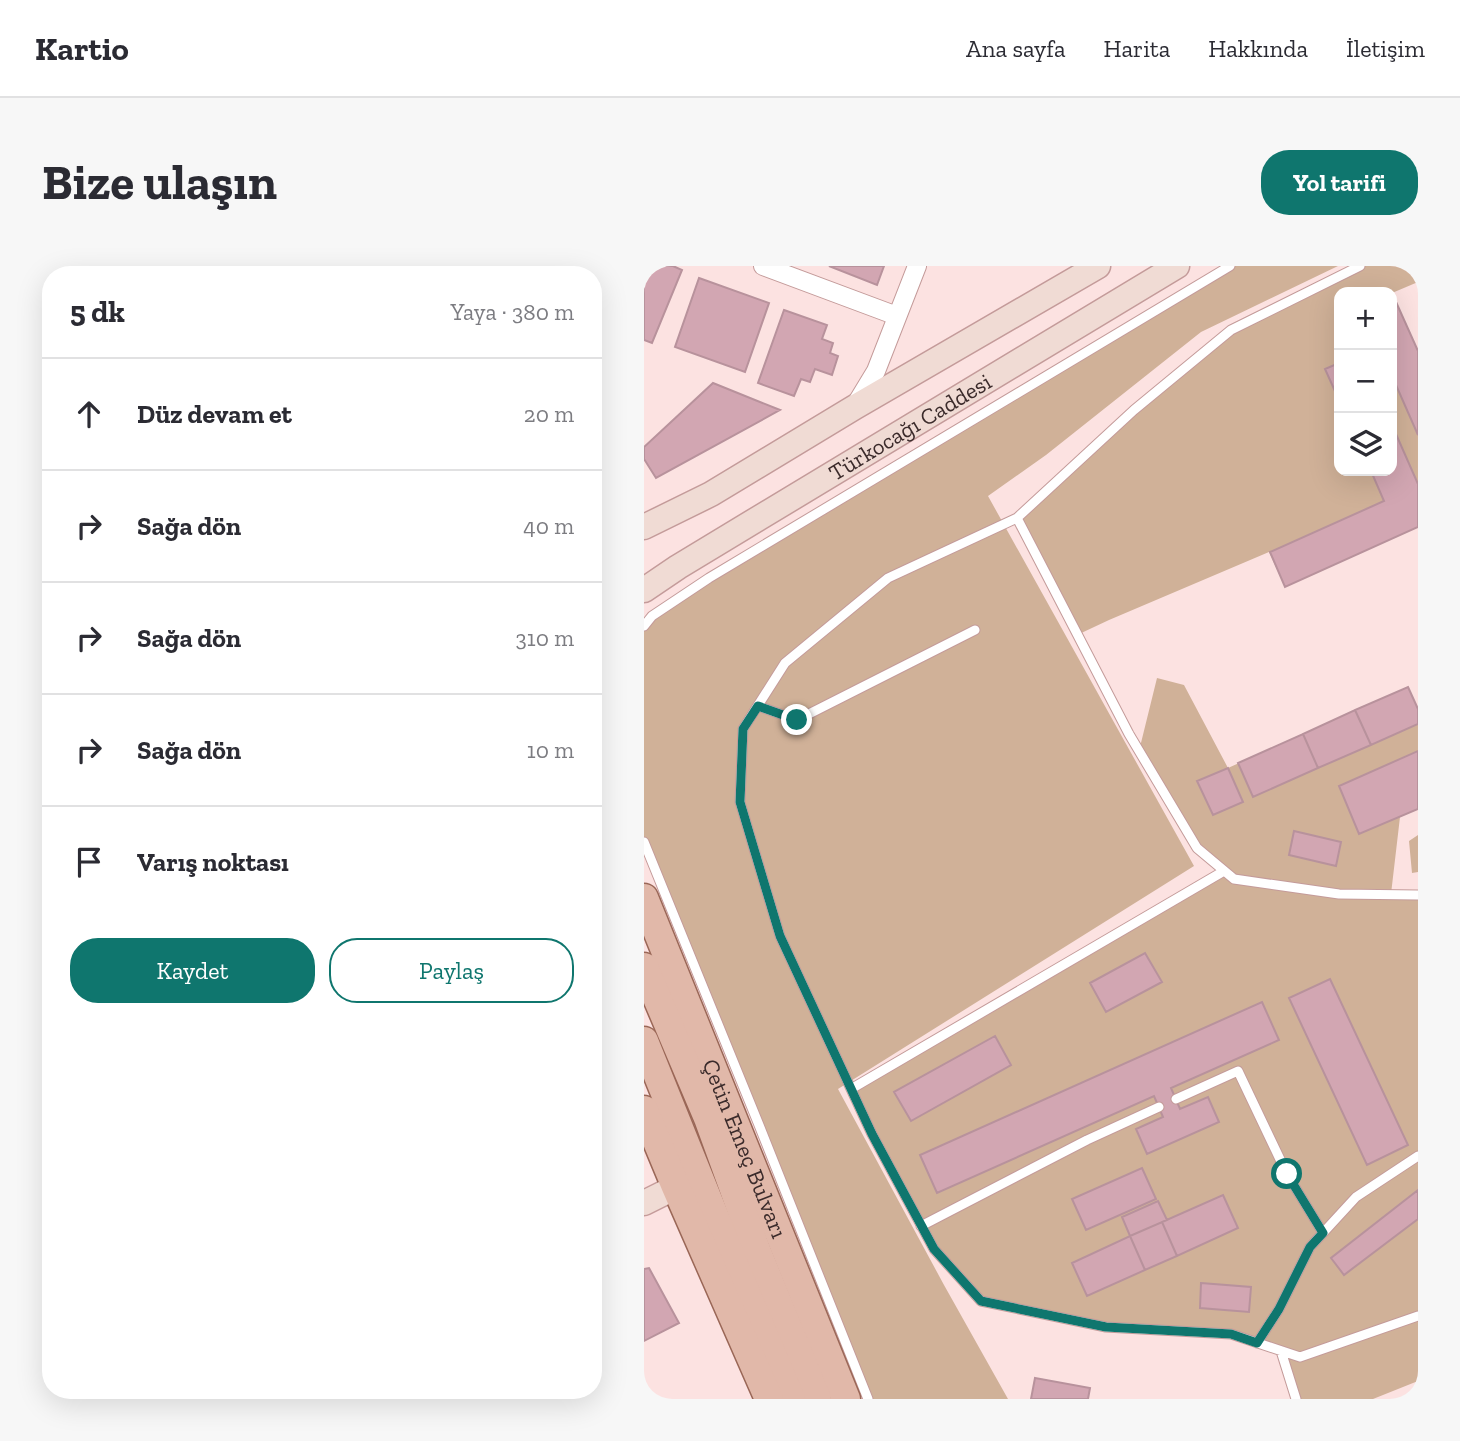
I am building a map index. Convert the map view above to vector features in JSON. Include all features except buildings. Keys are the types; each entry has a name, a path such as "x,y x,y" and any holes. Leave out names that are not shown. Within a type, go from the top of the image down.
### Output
{"main road":[{"name":"Türkocağı Caddesi","path":"648,523 711,494 1098,266"},
{"name":"Türkocağı Caddesi","path":"644,590 1177,266"},
{"name":"Çetin Emeç Bulvarı","path":"644,898 846,1399"},
{"name":"Çetin Emeç Bulvarı","path":"644,967 708,1118 755,1247 817,1399"},
{"path":"644,1041 791,1399"},
{"path":"644,1110 769,1399"},
{"path":"644,1203 676,1187"}],"street":[{"path":"763,266 897,316"},
{"path":"855,407 876,371 917,266"}],"lane":[{"path":"644,626 652,616 709,578 1230,266"},
{"path":"1360,266 1231,330 1133,410 1017,518 888,578 785,663 743,729 740,802 780,936 872,1134 934,1249 981,1301 1106,1327 1231,1334 1300,1357 1418,1316"},
{"path":"1017,518 1129,734 1197,848 1234,879 1339,894 1418,895"},
{"path":"758,706 797,720 975,630"},
{"path":"644,842 868,1399"},
{"path":"851,1089 1224,871"},
{"path":"1176,1099 1238,1070 1287,1174 1323,1233"},
{"path":"921,1226 1087,1140 1159,1107"},
{"path":"1257,1343 1279,1309 1310,1247 1356,1197 1418,1156"},
{"path":"1281,1351 1296,1399"}],"shaded area":[{"path":"1230,266 1338,266 1201,332 1046,455 988,496 1194,866 838,1089 1008,1399 868,1399 644,842 644,626 652,616"},
{"path":"1360,266 1418,266 1418,282 1397,291 1397,287 1334,287 1334,476 1397,476 1397,304 1418,351 1418,527 1285,587 1269,552 1077,635 1017,518 1231,330"},
{"path":"1157,678 1184,685 1228,768 1408,687 1418,709 1418,809 1400,817 1391,894 1418,895 1418,1381 1373,1399 1296,1399 1281,1351 1231,1334 1106,1327 981,1301 934,1249 851,1089 1224,871 1197,848 1139,751"},
{"path":"1418,835 1418,872 1412,873 1409,841"}],"route":[{"path":"797,720 758,706 743,729 740,802 780,936 872,1134 921,1226 934,1249 981,1301 1106,1327 1231,1334 1257,1343 1279,1309 1310,1247 1323,1233 1287,1174"}]}
